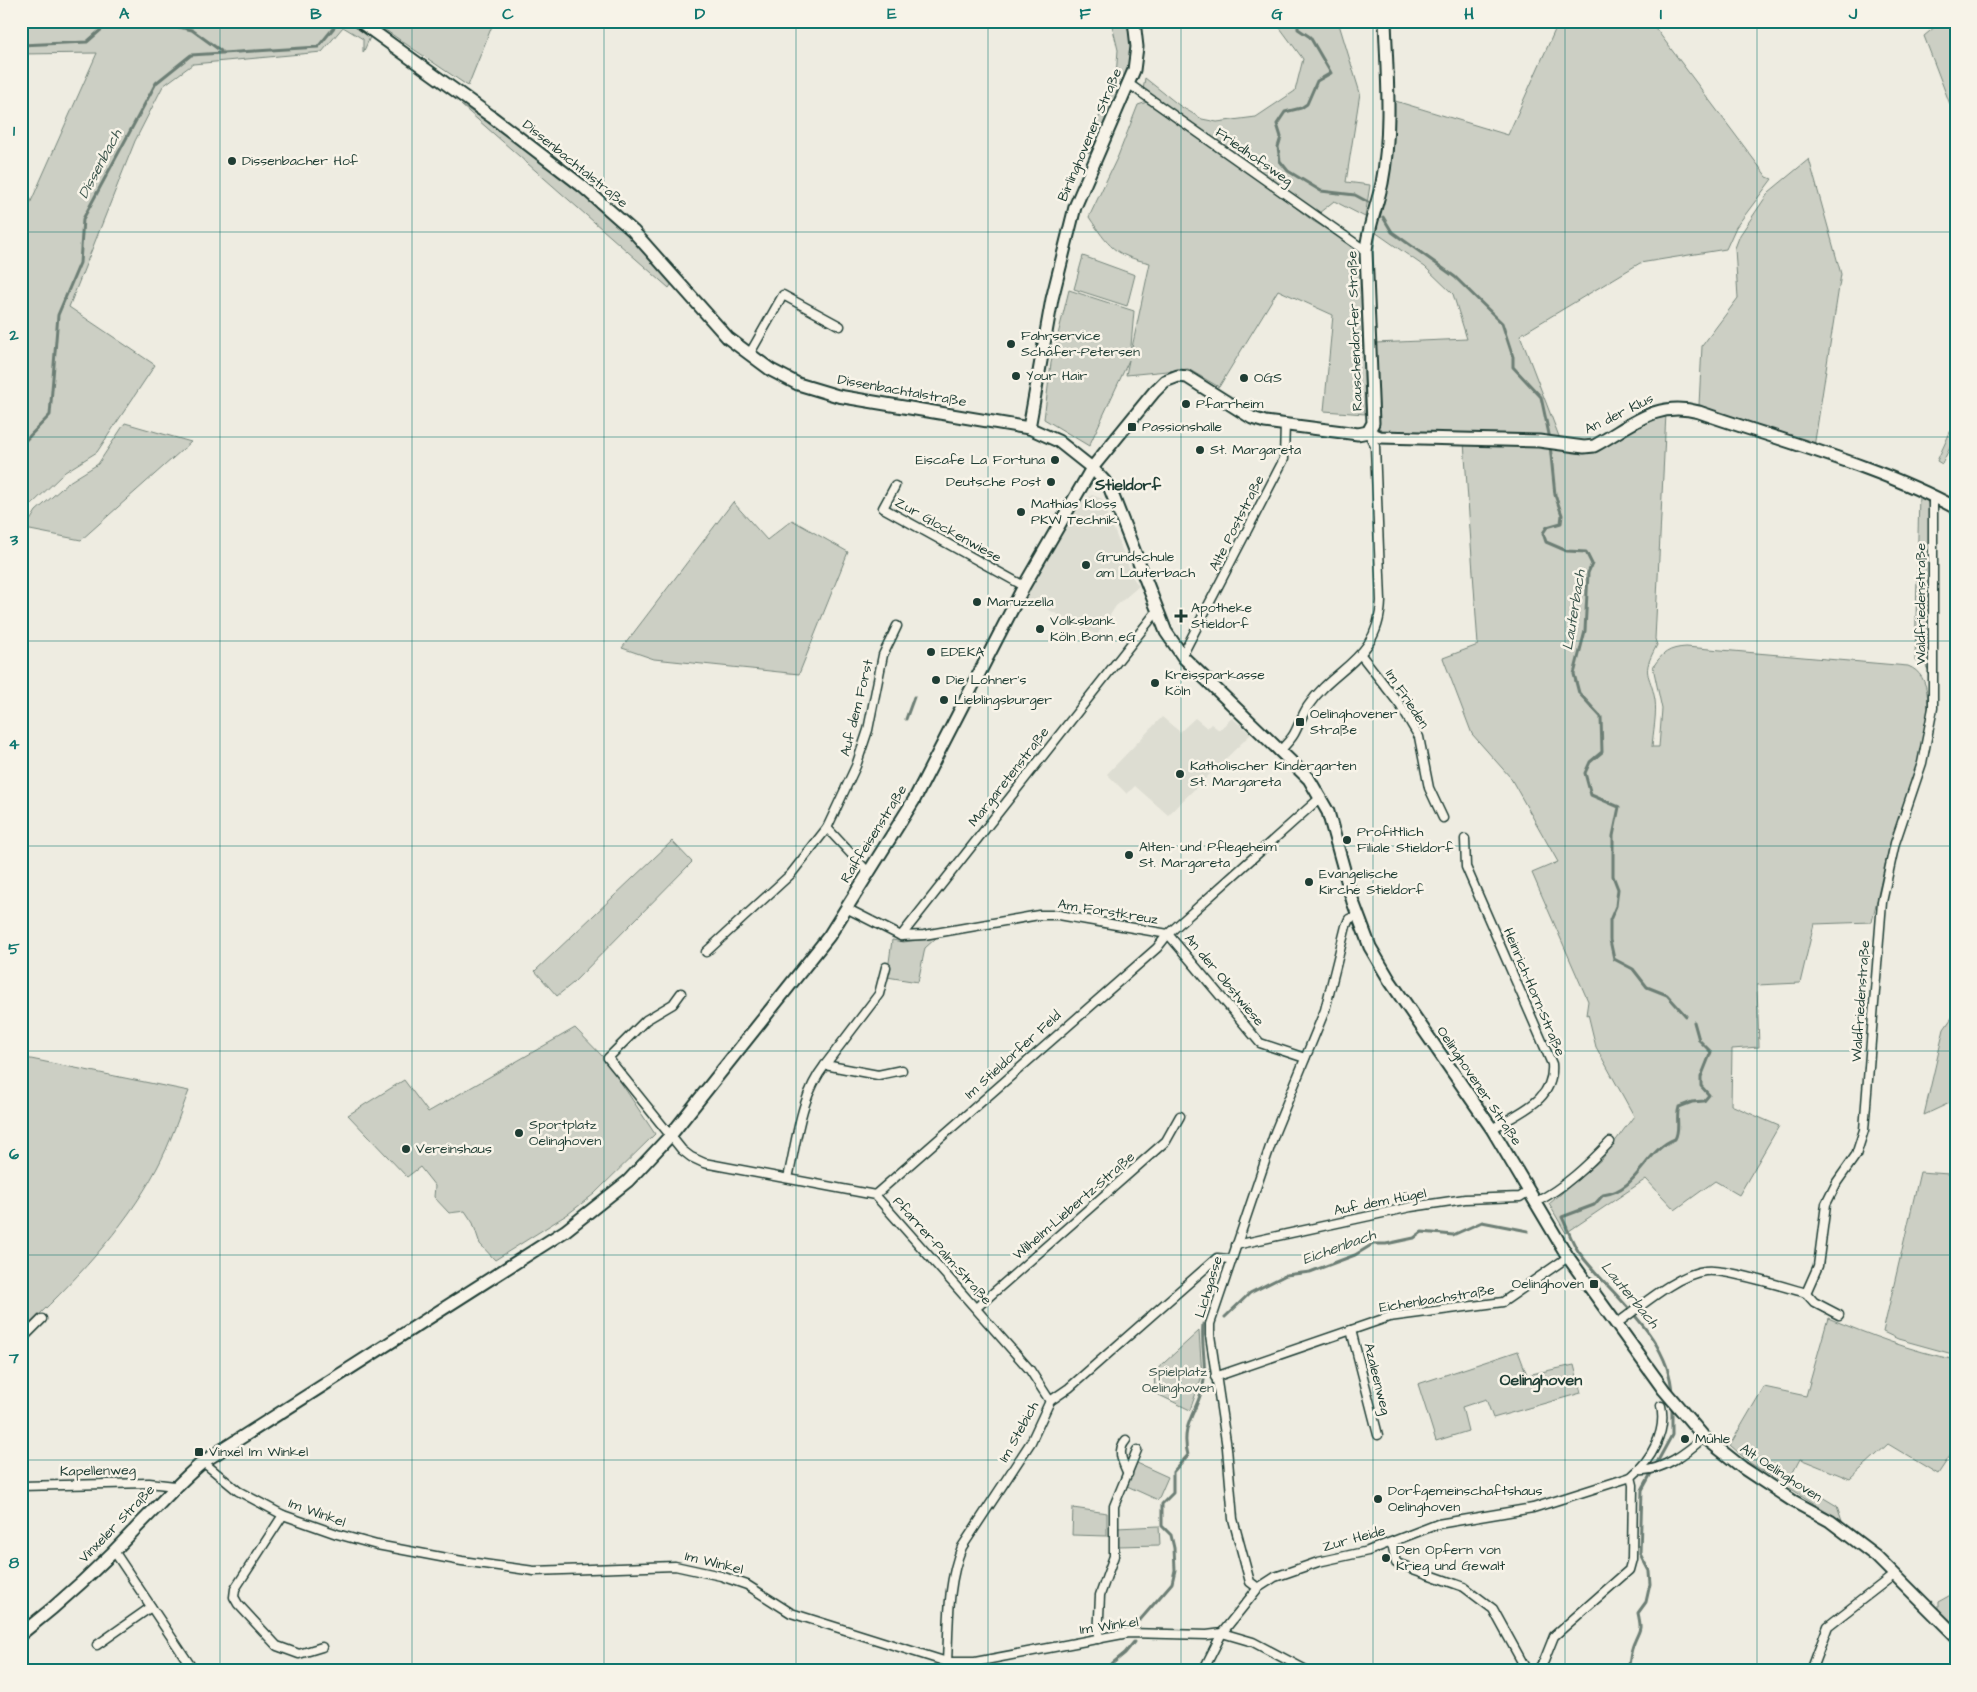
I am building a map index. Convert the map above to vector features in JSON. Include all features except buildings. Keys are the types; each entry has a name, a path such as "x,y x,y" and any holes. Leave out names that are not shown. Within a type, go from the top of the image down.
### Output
{"main road":[{"name":"Dissenbachtalstraße","path":"359,21 492,117 582,186 633,231 678,279 712,321 749,355 771,370 798,384 838,396 1029,428"},
{"name":"Rauschendorfer Straße","path":"1368,432 1373,424 1366,251 1367,238 1382,183 1388,125 1385,21"},
{"name":"Birlinghovener Straße","path":"1029,428 1052,299 1075,207 1129,84 1136,60 1135,25"},
{"name":"Raiffeisenstraße","path":"238,1438 565,1231 628,1181 670,1136 808,965 846,908 927,776 1024,586 1092,468 1147,399 1165,381 1178,376 1187,377 1252,418 1265,422 1285,424"},
{"name":"An der Klus","path":"1285,424 1358,434 1368,432 1380,437 1563,443 1584,448 1594,446 1657,410 1678,407 1699,412 1851,464 1933,496 1956,508"},
{"name":"Oelinghovener Straße","path":"1029,428 1058,441 1092,468 1109,486 1157,611 1171,641 1182,656 1309,779 1321,797 1334,827 1358,916 1370,947 1390,981 1492,1129 1536,1202"},
{"name":"Alt Oelinghoven","path":"1536,1202 1568,1257 1620,1320 1664,1390 1704,1437 1743,1468 1830,1521 1876,1556 1956,1636"},
{"name":"Vinxeler Straße","path":"21,1634 114,1551 176,1486 203,1462 238,1438"}],"street":[{"name":"Friedhofsweg","path":"1129,84 1366,251"},
{"path":"749,355 783,295 840,326"},
{"name":"Alte Poststraße","path":"1182,656 1284,459 1285,424"},
{"name":"Rauschendorfer Straße","path":"1279,752 1293,736 1308,706 1321,690 1360,654 1377,626 1380,613 1375,446 1368,432"},
{"name":"Zur Glockenwiese","path":"895,486 882,508 1024,586"},
{"name":"Waldfriedenstraße","path":"1806,1293 1818,1266 1826,1204 1837,1182 1856,1154 1864,1130 1882,902 1895,842 1924,754 1933,708 1933,496"},
{"name":"Margaretenstraße","path":"902,936 1157,611"},
{"name":"Auf dem Forst","path":"706,952 791,874 827,828 856,766 868,730 883,655 897,626"},
{"name":"Im Frieden","path":"1360,654 1400,706 1419,737 1429,788 1443,818"},
{"name":"Am Forstkreuz","path":"902,936 924,935 1039,915 1058,915 1168,934 1321,797"},
{"path":"827,828 868,872"},
{"name":"Heinrich-Horn-Straße","path":"1465,839 1466,867 1552,1064 1553,1076 1550,1086 1543,1096 1492,1129"},
{"path":"846,908 902,936"},
{"name":"Lichgasse","path":"1258,1588 1250,1582 1233,1519 1227,1448 1215,1377 1210,1324 1230,1259 1275,1132 1325,1010 1346,926 1349,919 1358,916"},
{"name":"An der Obstwiese","path":"1168,934 1260,1043 1305,1058"},
{"name":"Im Stieldorfer Feld","path":"875,1195 1156,948 1168,934"},
{"path":"788,1178 805,1101 816,1077 879,994 886,967"},
{"name":"Pfarrer-Palm-Straße","path":"681,993 673,1004 646,1020 608,1058 670,1136 691,1158 704,1163 875,1195 1030,1370 1050,1401"},
{"path":"824,1066 878,1075 902,1070"},
{"name":"Wilhelm-Liebertz-Straße","path":"976,1308 1166,1141 1180,1116"},
{"path":"1536,1202 1549,1195 1586,1166 1610,1142"},
{"name":"Auf dem Hügel","path":"1236,1245 1411,1207 1465,1199 1520,1196 1529,1191"},
{"name":"Eichenbachstraße","path":"1215,1377 1388,1317 1503,1302 1568,1257"},
{"name":"Im Stebich","path":"947,1662 952,1580 956,1562 962,1547 1040,1426 1050,1401 1069,1388 1217,1258 1230,1259"},
{"path":"1620,1320 1666,1289 1705,1270 1714,1270 1806,1293 1814,1302 1839,1315"},
{"path":"21,1340 42,1319"},
{"name":"Azaleenweg","path":"1352,1330 1378,1435"},
{"name":"Zur Heide","path":"1643,1470 1661,1435 1664,1420 1661,1406"},
{"name":"Zur Heide","path":"1203,1671 1222,1633 1258,1588 1275,1577 1318,1562 1368,1551 1438,1524 1533,1508 1631,1477 1643,1470 1664,1464 1693,1447 1704,1437"},
{"path":"1126,1440 1121,1445 1120,1456 1128,1474"},
{"path":"1098,1639 1100,1595 1114,1556 1114,1506 1137,1450"},
{"name":"Im Winkel","path":"203,1462 238,1491 283,1515 337,1534 377,1545 534,1571 675,1566 721,1576 746,1585 799,1616 947,1662 975,1662 1128,1633 1207,1635 1222,1633"},
{"path":"1537,1671 1544,1661 1554,1636 1629,1570 1632,1559 1633,1485 1631,1477"},
{"name":"Kapellenweg","path":"21,1486 149,1483 176,1486"},
{"path":"283,1515 235,1589 234,1597 238,1604 277,1646 299,1654 322,1647"},
{"path":"1392,1543 1396,1563 1464,1587 1493,1609 1527,1671"},
{"path":"114,1551 194,1671"},
{"path":"1811,1671 1828,1626 1895,1574"},
{"path":"97,1645 151,1608"},
{"path":"1222,1633 1253,1642 1308,1671"}],"shaded area":[{"name":"Grundschule am Lauterbach","path":"1092,495 1102,499 1133,578 1139,586 1116,606 1097,635 1026,598 1072,516 1084,500"},
{"path":"1162,717 1180,732 1195,718 1207,728 1211,724 1219,730 1232,718 1251,734 1168,815 1135,786 1127,794 1107,774"}],"green space":[{"path":"21,21 347,21 370,37 363,53 363,39 343,27 322,52 193,64 163,86 135,141 69,307 155,365 97,452 65,472 28,508 21,520 21,224 97,53 21,54"},
{"path":"372,21 494,21 468,86"},
{"path":"1111,21 1129,21 1132,54 1129,69 1090,153 1085,151 1116,76 1118,50"},
{"path":"1275,21 1338,21 1360,93 1346,182 1370,185 1365,217 1334,201 1319,213 1143,90 1145,78 1180,106 1202,119 1217,122 1256,117 1295,91 1303,59"},
{"path":"1559,21 1650,21 1767,177 1772,179 1736,227 1726,249 1640,263 1520,335 1560,439 1386,433 1378,427 1375,343 1467,339 1453,294 1425,267 1375,232 1384,200 1390,167 1393,134 1392,100 1508,135"},
{"path":"1942,21 1948,21 1956,43 1956,120 1924,36"},
{"path":"1147,102 1259,179 1313,221 1357,248 1355,259 1361,267 1365,414 1324,411 1333,315 1278,290 1219,387 1188,369 1126,375 1129,360 1089,446 1044,419 1051,363 1069,290 1134,311 1130,357 1150,263 1120,253 1108,243 1089,217 1118,156 1138,105"},
{"path":"461,105 529,153 624,229 650,254 673,282 669,288"},
{"path":"1809,159 1841,274 1814,447 1699,405 1702,346 1738,298 1735,248 1740,235 1769,192"},
{"path":"1083,256 1135,275 1127,306 1074,289"},
{"path":"1666,413 1655,639 1657,645 1648,668 1655,700 1652,747 1659,747 1662,709 1653,667 1666,652 1686,647 1908,666 1922,677 1928,696 1927,721 1914,777 1888,853 1872,922 1814,924 1800,983 1757,985 1759,1047 1732,1049 1731,1105 1779,1126 1739,1195 1715,1181 1675,1210 1646,1179 1566,1233 1549,1204 1602,1159 1634,1116 1596,1047 1588,1014 1586,1015 1588,1001 1532,873 1558,862 1510,777 1472,734 1443,658 1478,645 1464,442 1539,445 1583,452 1648,419"},
{"path":"1956,419 1956,435 1942,464 1937,461"},
{"path":"125,423 191,442 81,540 25,529 36,511 69,482 98,464"},
{"path":"1919,494 1927,500 1930,510 1930,673 1924,663 1915,661"},
{"path":"733,502 767,540 792,520 848,552 799,674 654,659 622,648"},
{"path":"672,841 692,862 573,983 557,996 535,971"},
{"path":"936,938 925,948 918,982 887,977 892,940 903,942"},
{"path":"1956,1012 1956,1100 1924,1115 1944,1029"},
{"path":"575,1028 606,1060 655,1134 594,1194 568,1214 495,1260 480,1244 473,1223 465,1211 449,1213 434,1197 435,1186 420,1167 407,1177 348,1115 404,1080 428,1112"},
{"path":"21,1057 189,1091 162,1159 129,1213 78,1275 21,1332"},
{"path":"1956,1133 1956,1355 1898,1339 1883,1332 1920,1172 1949,1174"},
{"path":"1828,1318 1907,1347 1956,1360 1956,1447 1938,1474 1888,1444 1850,1479 1800,1459 1790,1478 1837,1506 1842,1521 1750,1463 1730,1445 1764,1387 1806,1396"},
{"name":"Spielplatz Oelinghoven","path":"1199,1331 1202,1376 1190,1410 1155,1393 1154,1372"},
{"path":"1518,1351 1527,1375 1574,1365 1581,1393 1493,1418 1486,1399 1462,1407 1468,1431 1436,1441 1418,1384"},
{"path":"1137,1463 1168,1477 1158,1500 1127,1486"},
{"path":"1073,1508 1107,1513 1107,1536 1072,1535"},
{"path":"1159,1526 1160,1545 1118,1546 1117,1528"},
{"path":"1956,1592 1956,1630 1938,1611 1938,1602"}],"waterway":[{"path":"21,45 87,42 111,21"},
{"path":"154,21 192,30 221,51"},
{"name":"Lauterbach","path":"1298,21 1298,29 1310,37 1331,73 1317,81 1307,104 1301,108 1285,112 1277,124 1281,137 1278,147 1280,161 1288,171 1321,191 1355,195 1368,202"},
{"name":"Dissenbach","path":"21,445 50,415 58,315 80,263 83,219 156,83 191,55 318,47 336,25"},
{"name":"Lauterbach","path":"1383,217 1392,232 1455,277 1502,323 1513,357 1513,367 1541,397 1550,439"},
{"name":"Lauterbach","path":"1550,445 1555,495 1562,515 1561,523 1547,527 1543,533 1546,542 1567,551 1586,552 1592,564 1588,573 1585,631 1574,674 1579,693 1601,717 1602,752 1590,762 1585,773 1591,795 1619,807 1613,836 1613,876 1618,889 1616,906 1610,920 1610,940 1614,959 1633,969 1647,987 1667,995 1686,1016"},
{"path":"906,719 914,697"},
{"name":"Lauterbach","path":"1672,1394 1669,1373 1651,1336 1578,1251 1562,1217 1594,1205 1603,1195 1615,1192 1625,1186 1656,1152 1665,1144 1675,1139 1678,1131 1679,1107 1692,1102 1704,1101 1709,1095 1701,1086 1701,1077 1711,1052 1699,1040 1694,1022"},
{"name":"Eichenbach","path":"1225,1317 1250,1293 1286,1275 1310,1272 1355,1255 1373,1244 1386,1244 1414,1238 1422,1232 1453,1235 1482,1222 1528,1231"},
{"name":"Eichenbach","path":"1140,1620 1172,1583 1175,1570 1174,1548 1171,1535 1162,1526 1162,1504 1173,1493 1173,1472 1188,1455 1186,1434 1204,1380 1203,1324"},
{"name":"Lauterbach","path":"1628,1671 1632,1649 1640,1629 1638,1613 1646,1602 1650,1584 1649,1571 1640,1554 1642,1490 1672,1435 1672,1405"},
{"name":"Eichenbach","path":"1103,1671 1125,1653 1134,1642"}],"place":[{"name":"Dissenbacher Hof","path":"232,161"},
{"name":"Fahrservice Schäfer-Petersen","path":"1011,344"},
{"name":"Your Hair","path":"1016,376"},
{"name":"OGS","path":"1244,378"},
{"name":"Pfarrheim","path":"1186,404"},
{"name":"Passionshalle","path":"1132,427"},
{"name":"St. Margareta","path":"1200,450"},
{"name":"Eiscafe La Fortuna","path":"1055,460"},
{"name":"Deutsche Post","path":"1051,482"},
{"name":"Mathias Kloss PKW Technik","path":"1021,512"},
{"name":"Grundschule am Lauterbach","path":"1086,565"},
{"name":"Maruzzella","path":"977,602"},
{"name":"Apotheke Stieldorf","path":"1181,616"},
{"name":"Volksbank Köln Bonn eG","path":"1040,629"},
{"name":"EDEKA","path":"931,652"},
{"name":"Die Lohner's","path":"936,680"},
{"name":"Kreissparkasse Köln","path":"1155,683"},
{"name":"Lieblingsburger","path":"944,700"},
{"name":"Oelinghovener Straße","path":"1300,722"},
{"name":"Katholischer Kindergarten St. Margareta","path":"1180,774"},
{"name":"Profittlich Filiale Stieldorf","path":"1347,840"},
{"name":"Alten- und Pflegeheim St. Margareta","path":"1129,855"},
{"name":"Evangelische Kirche Stieldorf","path":"1309,882"},
{"name":"Sportplatz Oelinghoven","path":"519,1133"},
{"name":"Vereinshaus","path":"406,1149"},
{"name":"Oelinghoven","path":"1594,1284"},
{"name":"Mühle","path":"1685,1439"},
{"name":"Vinxel Im Winkel","path":"199,1452"},
{"name":"Dorfgemeinschaftshaus Oelinghoven","path":"1378,1499"},
{"name":"Den Opfern von Krieg und Gewalt","path":"1386,1558"}],"district":[{"name":"Stieldorf","path":"1128,485"},
{"name":"Oelinghoven","path":"1541,1380"}]}
